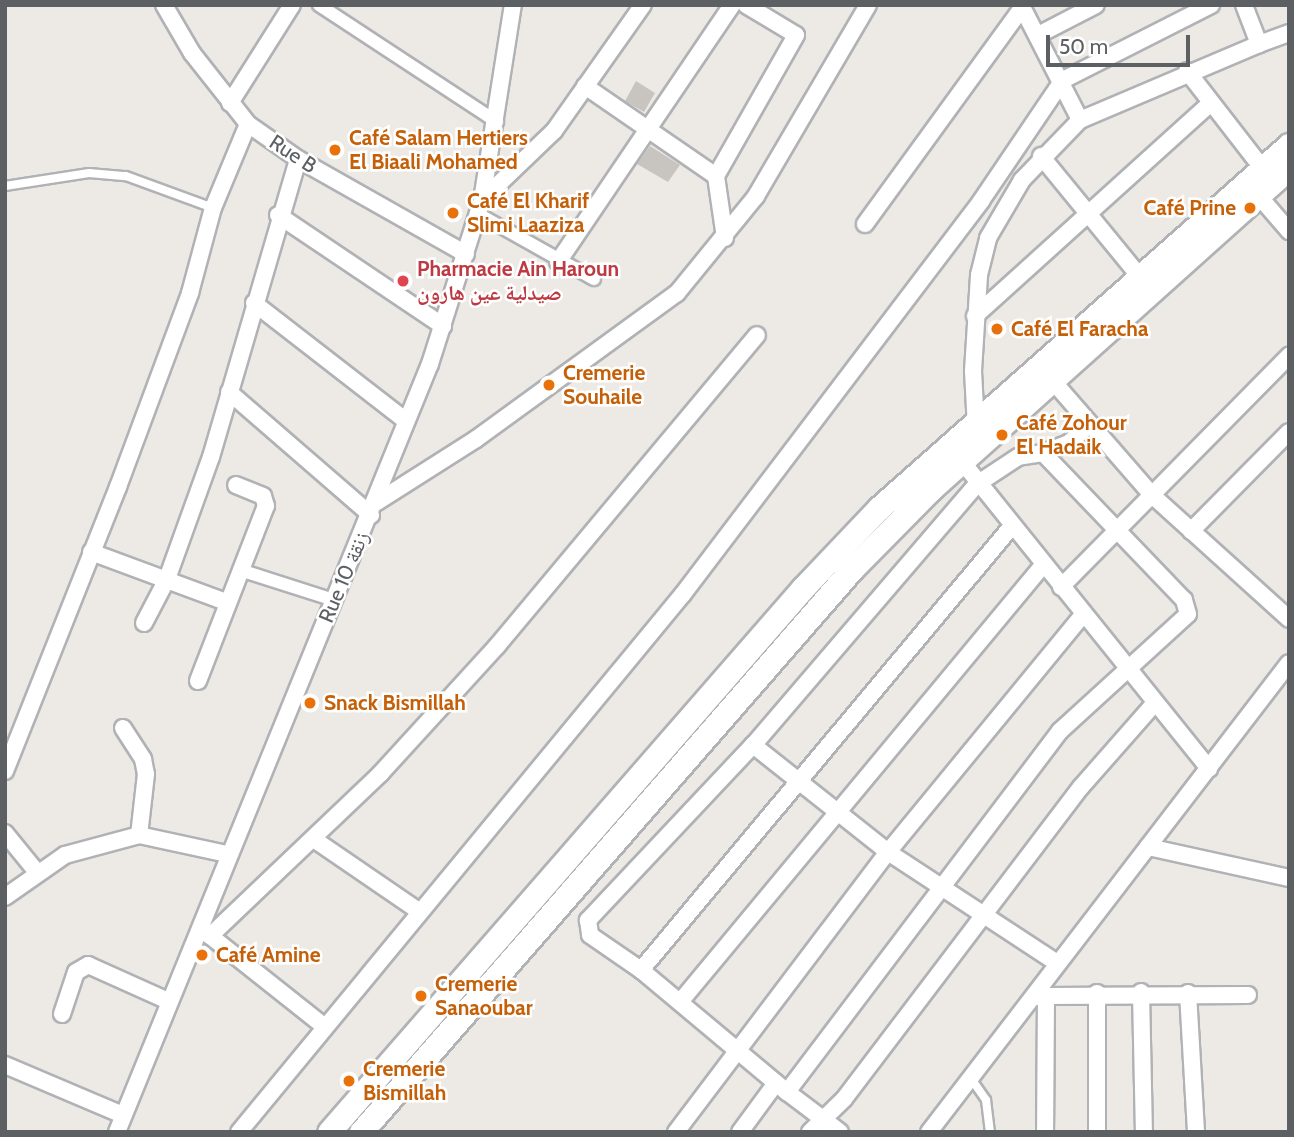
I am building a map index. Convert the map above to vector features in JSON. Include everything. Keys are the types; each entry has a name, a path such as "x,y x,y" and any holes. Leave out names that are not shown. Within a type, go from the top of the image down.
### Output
{"main road":[{"path":"329,1132 803,588 948,442 1289,145"},
{"path":"361,1132 758,671 980,444 1289,169"}],"street":[{"name":"Rue B","path":"164,5 230,103 248,124 298,159 466,254"},
{"path":"230,103 292,5"},
{"path":"318,5 497,122"},
{"name":"Rue 10 زنقة","path":"117,1132 168,1001 204,931 227,854 374,508 443,326 480,207 497,122 513,5"},
{"path":"594,279 558,262 480,207 546,140 643,5"},
{"path":"558,262 733,5"},
{"path":"725,238 716,176 796,35 746,5"},
{"path":"229,392 374,508 648,318 725,238 777,164 868,5"},
{"path":"1038,35 1096,5"},
{"path":"239,1132 683,594 981,201 1063,80 1210,5"},
{"path":"1244,5 1259,44"},
{"path":"865,224 1022,7 1063,80 1080,120"},
{"path":"980,444 974,419 975,316 988,238 1041,156 1080,120 1187,71 1289,33"},
{"path":"1187,71 1210,104 1264,169"},
{"path":"585,86 716,176"},
{"path":"975,316 1084,212 1210,104"},
{"path":"5,771 190,293 213,208 248,124"},
{"path":"1041,156 1084,212 1140,277"},
{"path":"144,623 167,579 229,392 278,215 298,159"},
{"path":"1258,195 1289,231"},
{"path":"278,215 443,326"},
{"path":"254,303 406,421"},
{"path":"325,1027 204,931 315,840 497,646 757,335"},
{"path":"1061,587 1289,356"},
{"path":"1052,380 1153,496 1289,619"},
{"path":"839,1132 641,970 590,935 588,920 753,745 977,484 1018,457 1043,453 1069,443 1090,424"},
{"path":"1191,531 1289,432"},
{"path":"948,442 977,484 1209,769"},
{"path":"740,1132 782,1087 947,887 1060,731 1129,671 1189,611 1118,530 1043,453"},
{"path":"198,681 226,602 266,506 263,496 236,485"},
{"path":"641,970 1012,526"},
{"path":"91,552 226,602"},
{"path":"680,1002 1043,565"},
{"path":"240,570 334,600"},
{"path":"676,1132 888,852 1083,615"},
{"path":"933,1129 969,1077 1038,997 1057,963 1289,663"},
{"path":"810,1132 823,1120 985,915 1089,777 1154,704"},
{"path":"124,728 144,759 146,774 139,835"},
{"path":"753,745 796,783 888,852 947,887 1057,963"},
{"path":"5,833 36,871"},
{"path":"5,897 36,871 65,855 139,835 227,854"},
{"path":"315,840 420,912"},
{"path":"1148,847 1289,878"},
{"path":"62,1014 76,972 88,965 168,1001"},
{"path":"1038,997 1141,992 1248,995"},
{"path":"1141,992 1144,1132"},
{"path":"1097,993 1097,1132"},
{"path":"1188,993 1196,1132"},
{"path":"1038,997 1045,1132"},
{"path":"5,1065 123,1115"}],"lane":[{"path":"5,186 89,173 126,176 213,208"},
{"path":"969,1077 986,1100 990,1132"}],"building":[{"path":"636,81 655,93 644,112 625,101"},
{"path":"650,146 680,165 668,182 637,164"}],"place":[{"name":"Café Salam Hertiers El Biaali Mohamed","path":"335,150"},
{"name":"Café Prine","path":"1250,208"},
{"name":"Café El Kharif Slimi Laaziza","path":"453,213"},
{"name":"Pharmacie Ain Haroun صيدلية عين هارون","path":"403,281"},
{"name":"Café El Faracha","path":"997,329"},
{"name":"Cremerie Souhaile","path":"549,385"},
{"name":"Café Zohour El Hadaik","path":"1002,435"},
{"name":"Snack Bismillah","path":"310,703"},
{"name":"Café Amine","path":"202,955"},
{"name":"Cremerie Sanaoubar","path":"421,996"},
{"name":"Cremerie Bismillah","path":"349,1081"}]}
